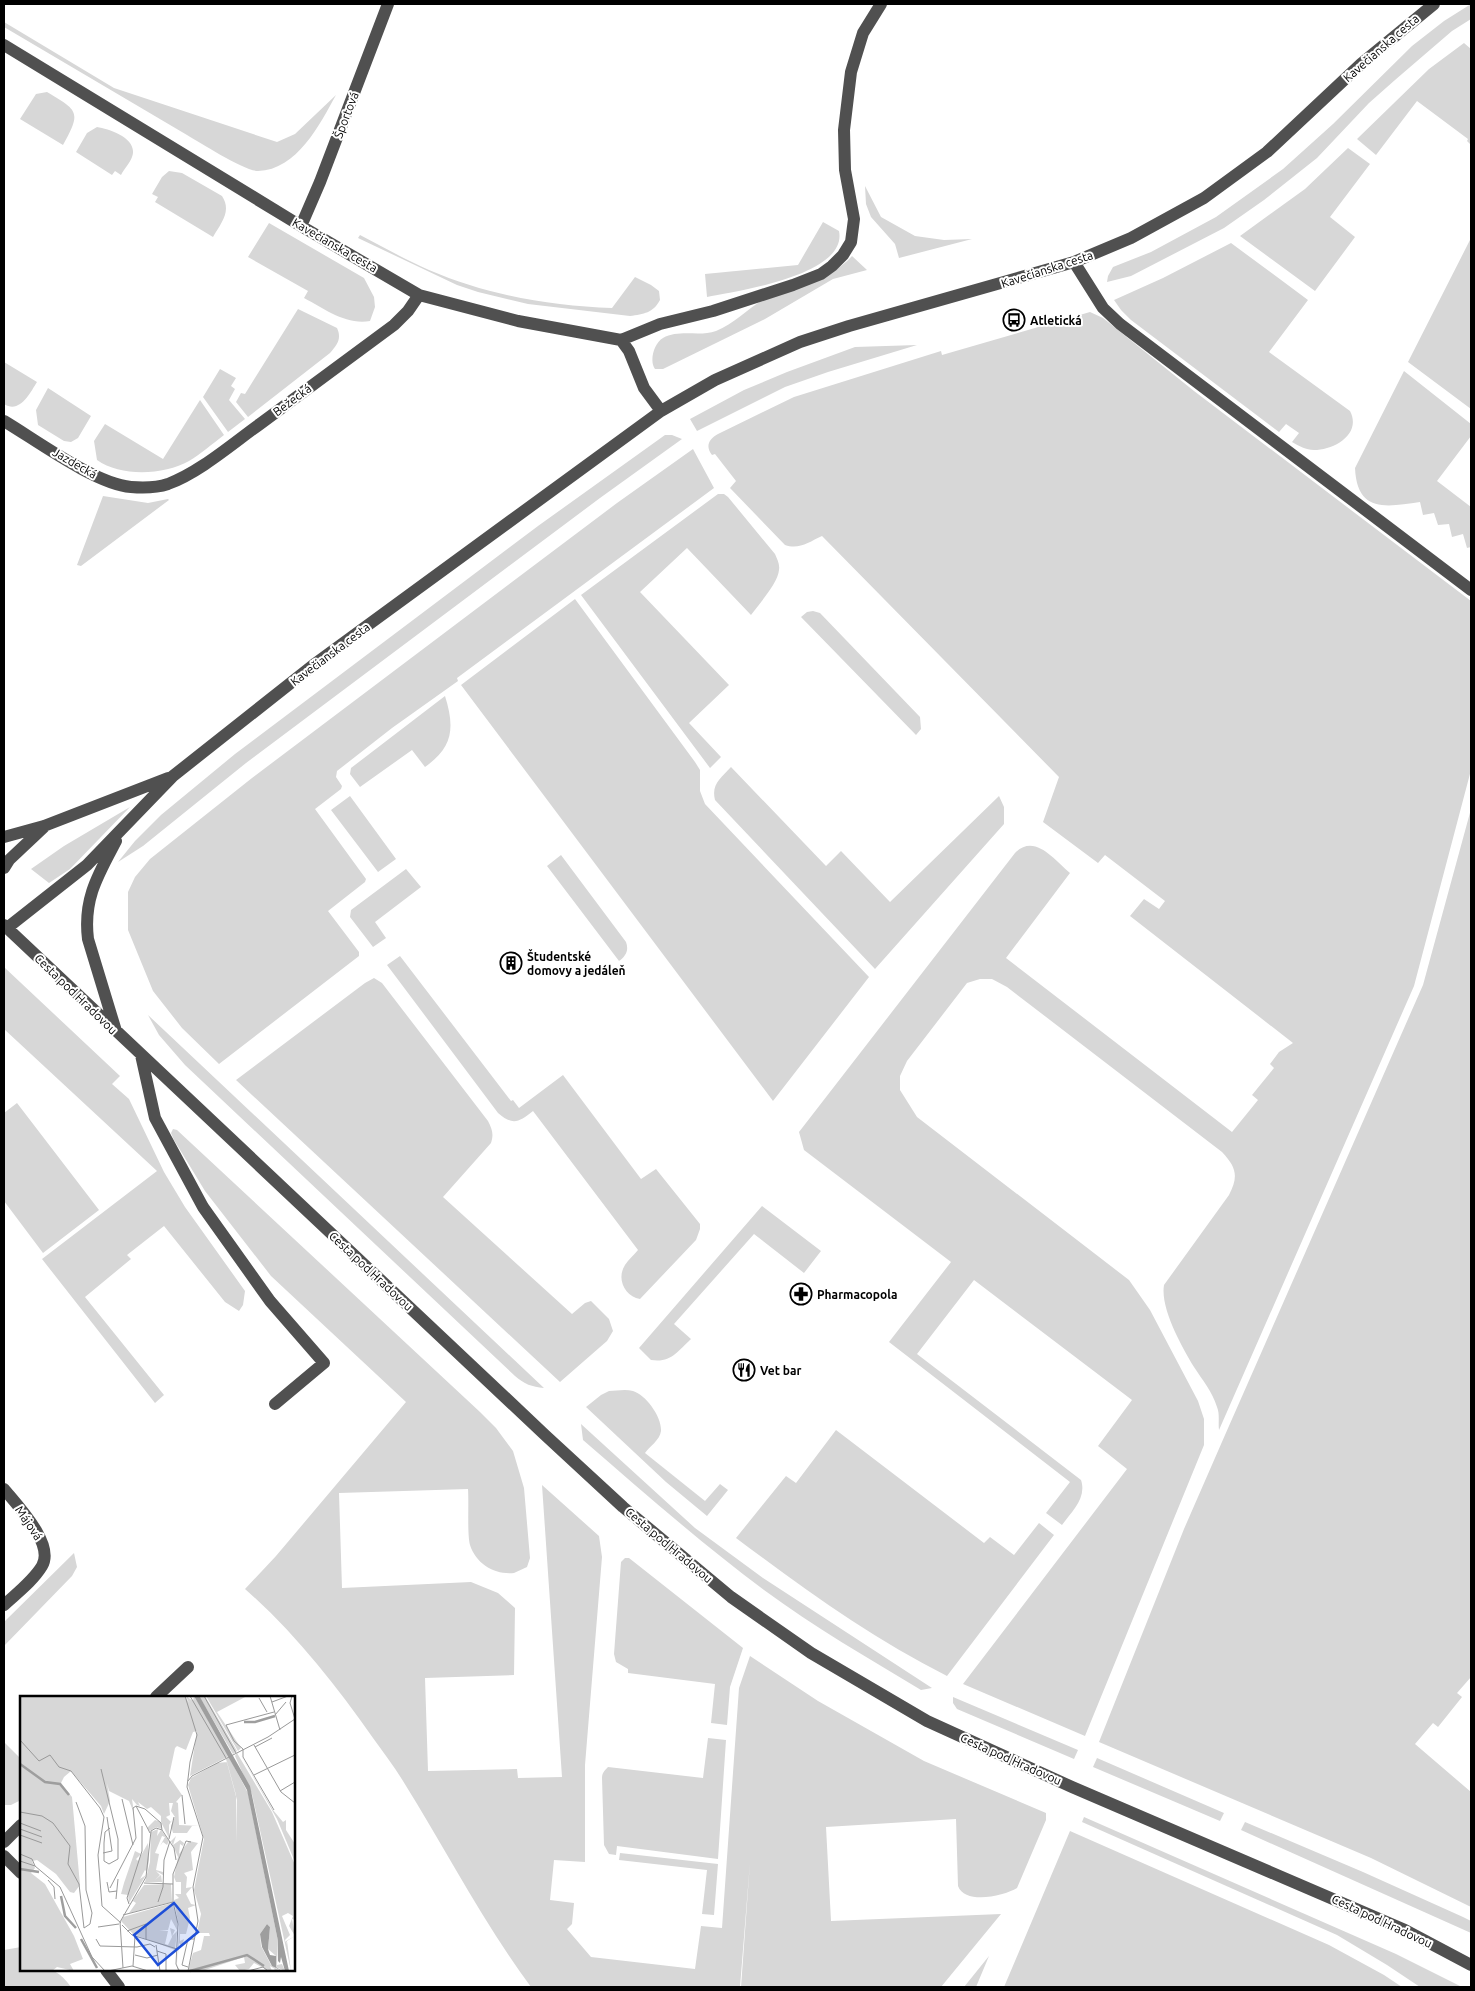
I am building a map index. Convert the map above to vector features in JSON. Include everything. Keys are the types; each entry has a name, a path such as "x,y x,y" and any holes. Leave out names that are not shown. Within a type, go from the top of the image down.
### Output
{"street":[{"name":"Športová","path":"301,226 320,182 388,4"},
{"path":"661,411 644,388 629,351 621,340 660,324 713,311 821,274 843,255 851,242 854,219 846,170 844,130 851,72 863,33 881,4"},
{"name":"Kavečianska cesta","path":"5,926 87,865 173,776 316,664 661,411 715,380 800,342 849,326 1074,262 1131,238 1204,198 1267,152 1361,64 1434,4"},
{"name":"Kavečianska cesta","path":"4,45 301,226 419,295 518,321 621,340"},
{"path":"1074,262 1103,308 1120,324 1471,590"},
{"name":"Bežecká","path":"152,488 186,476 238,440 394,325 408,311 419,295"},
{"name":"Jazdecká","path":"4,421 93,475 129,487 152,488"},
{"name":"Kavečianska cesta","path":"4,837 44,826 173,776"},
{"name":"Kavečianska cesta","path":"4,868 9,860 44,826"},
{"name":"Kavečianska cesta","path":"117,1033 88,939 86,923 93,883 122,828"},
{"name":"Cesta pod Hradovou","path":"5,926 623,1507 731,1597 811,1653 927,1721 1072,1787 1405,1930 1471,1965"},
{"path":"141,1055 155,1118 203,1206 270,1301 324,1363 274,1404"},
{"name":"Májová","path":"4,1489 39,1535 44,1548 44,1564 4,1605"},
{"path":"157,1696 188,1667"},
{"path":"4,1842 20,1826"},
{"path":"4,1856 20,1872"},
{"path":"107,1971 119,1987"}],"shaded area":[{"path":"1471,4 1471,19 1452,31 1395,80 1369,103 1317,158 1264,200 1224,228 1131,276 1107,282 1113,267 1151,252 1216,217 1283,169 1333,124 1412,46 1444,21"},
{"path":"4,22 114,88 277,142 295,134 336,95 315,132 296,154 272,169 252,170 212,150 4,27"},
{"path":"1464,43 1471,49 1471,145 1467,141 1468,139 1417,101 1376,155 1357,139 1429,69"},
{"path":"47,92 66,104 74,113 73,125 63,145 20,119 36,94"},
{"path":"97,127 122,136 131,145 132,157 121,175 115,171 112,175 76,152 87,133"},
{"path":"1348,148 1370,164 1330,217 1355,237 1315,291 1240,236 1305,189"},
{"path":"169,171 182,173 222,196 225,201 226,212 213,237 155,202 158,197 152,194 162,177"},
{"path":"865,186 881,217 915,236 944,240 972,239 899,258 895,244 871,217 866,204"},
{"path":"823,222 839,231 837,246 827,259 809,270 788,278 765,285 707,297 705,274 798,265"},
{"path":"269,223 364,278 374,297 375,307 370,321 352,321 328,311 304,298 308,291 248,257"},
{"path":"360,235 412,262 451,279 519,298 565,305 612,308 635,277 659,291 660,300 648,312 630,316 528,304 457,285 358,238"},
{"path":"1471,241 1471,409 1408,362"},
{"path":"1231,243 1308,300 1269,352 1350,411 1353,419 1352,427 1344,439 1337,444 1314,450 1305,449 1292,442 1299,433 1286,424 1279,432 1131,320 1114,300 1163,278"},
{"path":"852,256 867,270 833,279 765,319 663,369 655,369 653,366 653,352 663,338 683,333 710,333 723,328 771,295 823,277 833,272"},
{"path":"298,309 337,328 338,342 330,353 248,417 236,402 241,393 245,394"},
{"path":"1090,312 1103,318 1194,391 1471,601 1471,770 1414,986 1219,1430 1215,1401 1178,1338 1165,1305 1164,1285 1229,1195 1235,1177 1233,1167 1222,1152 1007,987 992,979 980,979 967,983 907,1061 900,1076 900,1090 917,1117 1129,1280 1150,1310 1198,1401 1204,1419 1204,1445 1085,1736 963,1684 1127,1469 1098,1446 1132,1400 974,1280 917,1354 1081,1480 1082,1493 1080,1498 1062,1525 1046,1513 1070,1482 889,1342 951,1262 804,1150 799,1132 1015,853 1022,848 1030,846 1044,851 1070,873 1006,958 1232,1132 1258,1100 1252,1095 1274,1068 1270,1064 1279,1052 1293,1043 1130,916 1144,899 1159,909 1165,901 1105,855 1098,863 1043,822 1059,777 822,536 795,547 785,545 730,488 736,481 715,454 712,455 708,446 710,440 718,434 794,397 941,351 942,355"},
{"path":"917,345 785,387 697,431 690,419 744,390 855,347"},
{"path":"4,362 37,382 24,401 15,406 4,404"},
{"path":"220,369 236,378 231,386 235,389 229,400 245,419 228,432 203,397"},
{"path":"1404,371 1471,424 1471,436 1437,481 1471,507 1471,547 1467,548 1463,534 1452,537 1449,524 1438,525 1434,513 1423,515 1420,502 1396,505 1375,504 1367,500 1361,493 1357,483 1355,468"},
{"path":"48,388 91,416 78,438 71,442 64,441 38,425 36,410"},
{"path":"200,400 224,435 189,461 167,469 143,472 118,469 97,460 94,441 105,424 163,459"},
{"path":"665,435 672,435 682,439 600,498 246,763 143,846 118,862 135,841 161,815 235,754 538,526"},
{"path":"693,449 714,488 457,678 458,681 392,728 337,771 336,777 342,786 341,789 315,809 366,879 365,882 328,911 359,952 359,956 219,1064 182,1028 153,991 128,930 128,892 135,877 150,859 252,778 617,503"},
{"path":"718,494 724,494 728,497 775,554 779,564 778,575 775,581 751,615 687,548 640,592 729,685 689,723 721,757 710,768 581,595"},
{"path":"103,496 148,503 169,500 81,566 77,565"},
{"path":"575,599 695,762 700,770 700,791 705,804 869,977 773,1101 461,685"},
{"path":"807,612 820,613 920,717 921,729 916,735 801,617"},
{"path":"445,696 450,718 449,736 441,752 434,760 425,767 412,750 360,787 350,774 351,768"},
{"path":"731,767 826,866 841,851 890,902 999,796 1004,807 1004,824 875,969 715,800 714,790 716,785"},
{"path":"350,796 396,859 378,872 331,810"},
{"path":"130,807 70,869 49,883 31,869 64,846"},
{"path":"1471,809 1471,1677 1457,1693 1462,1697 1438,1727 1433,1723 1415,1744 1471,1792 1471,1907 1371,1858 1099,1742 1184,1529 1423,985"},
{"path":"561,855 626,942 626,953 619,961 547,866"},
{"path":"406,869 421,887 375,922 386,938 373,947 350,917 351,910"},
{"path":"400,956 511,1101 513,1100 519,1108 563,1075 641,1179 656,1169 700,1224 696,1240 640,1299 626,1291 621,1276 625,1265 638,1250 533,1111 516,1121 508,1120 498,1113 387,965"},
{"path":"4,967 120,1076 112,1084 129,1099 164,1172 185,1207 245,1291 243,1305 239,1311 225,1302 164,1226 127,1255 131,1259 85,1297 164,1395 155,1403 42,1259 157,1171 4,1029"},
{"path":"374,978 382,983 488,1121 491,1129 491,1143 443,1197 572,1314 585,1303 591,1301 609,1319 613,1331 607,1341 560,1382 236,1080"},
{"path":"148,1015 544,1388 528,1385 515,1376 185,1065 159,1035"},
{"path":"17,1103 99,1210 43,1253 4,1201 4,1113"},
{"path":"173,1129 177,1130 480,1412 496,1428 513,1451 524,1488 530,1558 527,1567 514,1573 500,1572 487,1567 473,1552 469,1534 468,1489 339,1493 342,1588 471,1582 498,1593 515,1608 514,1675 425,1678 428,1771 517,1769 518,1778 562,1777 542,1485 599,1536 602,1557 585,1765 585,1862 554,1860 550,1900 574,1903 572,1924 567,1929 591,1957 695,1969 701,1926 722,1928 739,1688 750,1656 818,1701 924,1761 1046,1813 1046,1820 1017,1888 1003,1894 985,1897 968,1895 962,1892 958,1886 956,1819 826,1827 831,1921 1001,1914 941,1987 741,1987 750,1862 740,1987 531,1987 497,1937 400,1775 313,1659 245,1589 276,1556 406,1402 271,1276 205,1191 174,1140 171,1133"},
{"path":"762,1206 821,1251 804,1273 754,1234 674,1324 691,1339 673,1356 664,1360 651,1360 639,1348"},
{"path":"627,1390 638,1393 656,1413 661,1425 661,1431 657,1440 645,1453 705,1501 720,1484 728,1490 707,1516 666,1482 586,1407 609,1391"},
{"path":"581,1424 695,1528 763,1578 932,1688 921,1690 861,1654 764,1590 695,1535 583,1440"},
{"path":"836,1430 984,1543 990,1537 1014,1555 1039,1523 1054,1535 947,1676 865,1629 812,1594 736,1538 786,1476 796,1483"},
{"path":"74,1553 77,1567 72,1576 4,1646 4,1622"},
{"path":"625,1558 629,1558 743,1648 730,1687 727,1725 711,1723 715,1684 628,1673 628,1669 616,1662 614,1654 621,1562"},
{"path":"953,1697 1078,1750 1074,1759 957,1709 953,1703"},
{"path":"708,1738 726,1740 718,1859 617,1846 616,1855 609,1854 604,1845 602,1778 605,1770 608,1767 703,1778"},
{"path":"4,1742 20,1758 20,1800 11,1805 4,1805"},
{"path":"1097,1758 1224,1813 1220,1821 1093,1767"},
{"path":"1084,1817 1396,1954 1462,1987 1420,1987 1337,1935 1082,1822"},
{"path":"1245,1822 1463,1917 1471,1921 1471,1933 1241,1830"},
{"path":"1070,1831 1329,1945 1402,1987 1004,1987"},
{"path":"620,1853 718,1864 714,1915 702,1914 707,1870 619,1860"},
{"path":"20,1947 20,1971 52,1971 60,1975 71,1987 4,1987 4,1950"},
{"path":"989,1956 976,1987 964,1987"}],"place":[{"name":"Atletická","path":"1014,320"},
{"name":"Študentské domovy a jedáleň","path":"511,963"},
{"name":"Pharmacopola","path":"801,1294"},
{"name":"Vet bar","path":"744,1370"}]}
